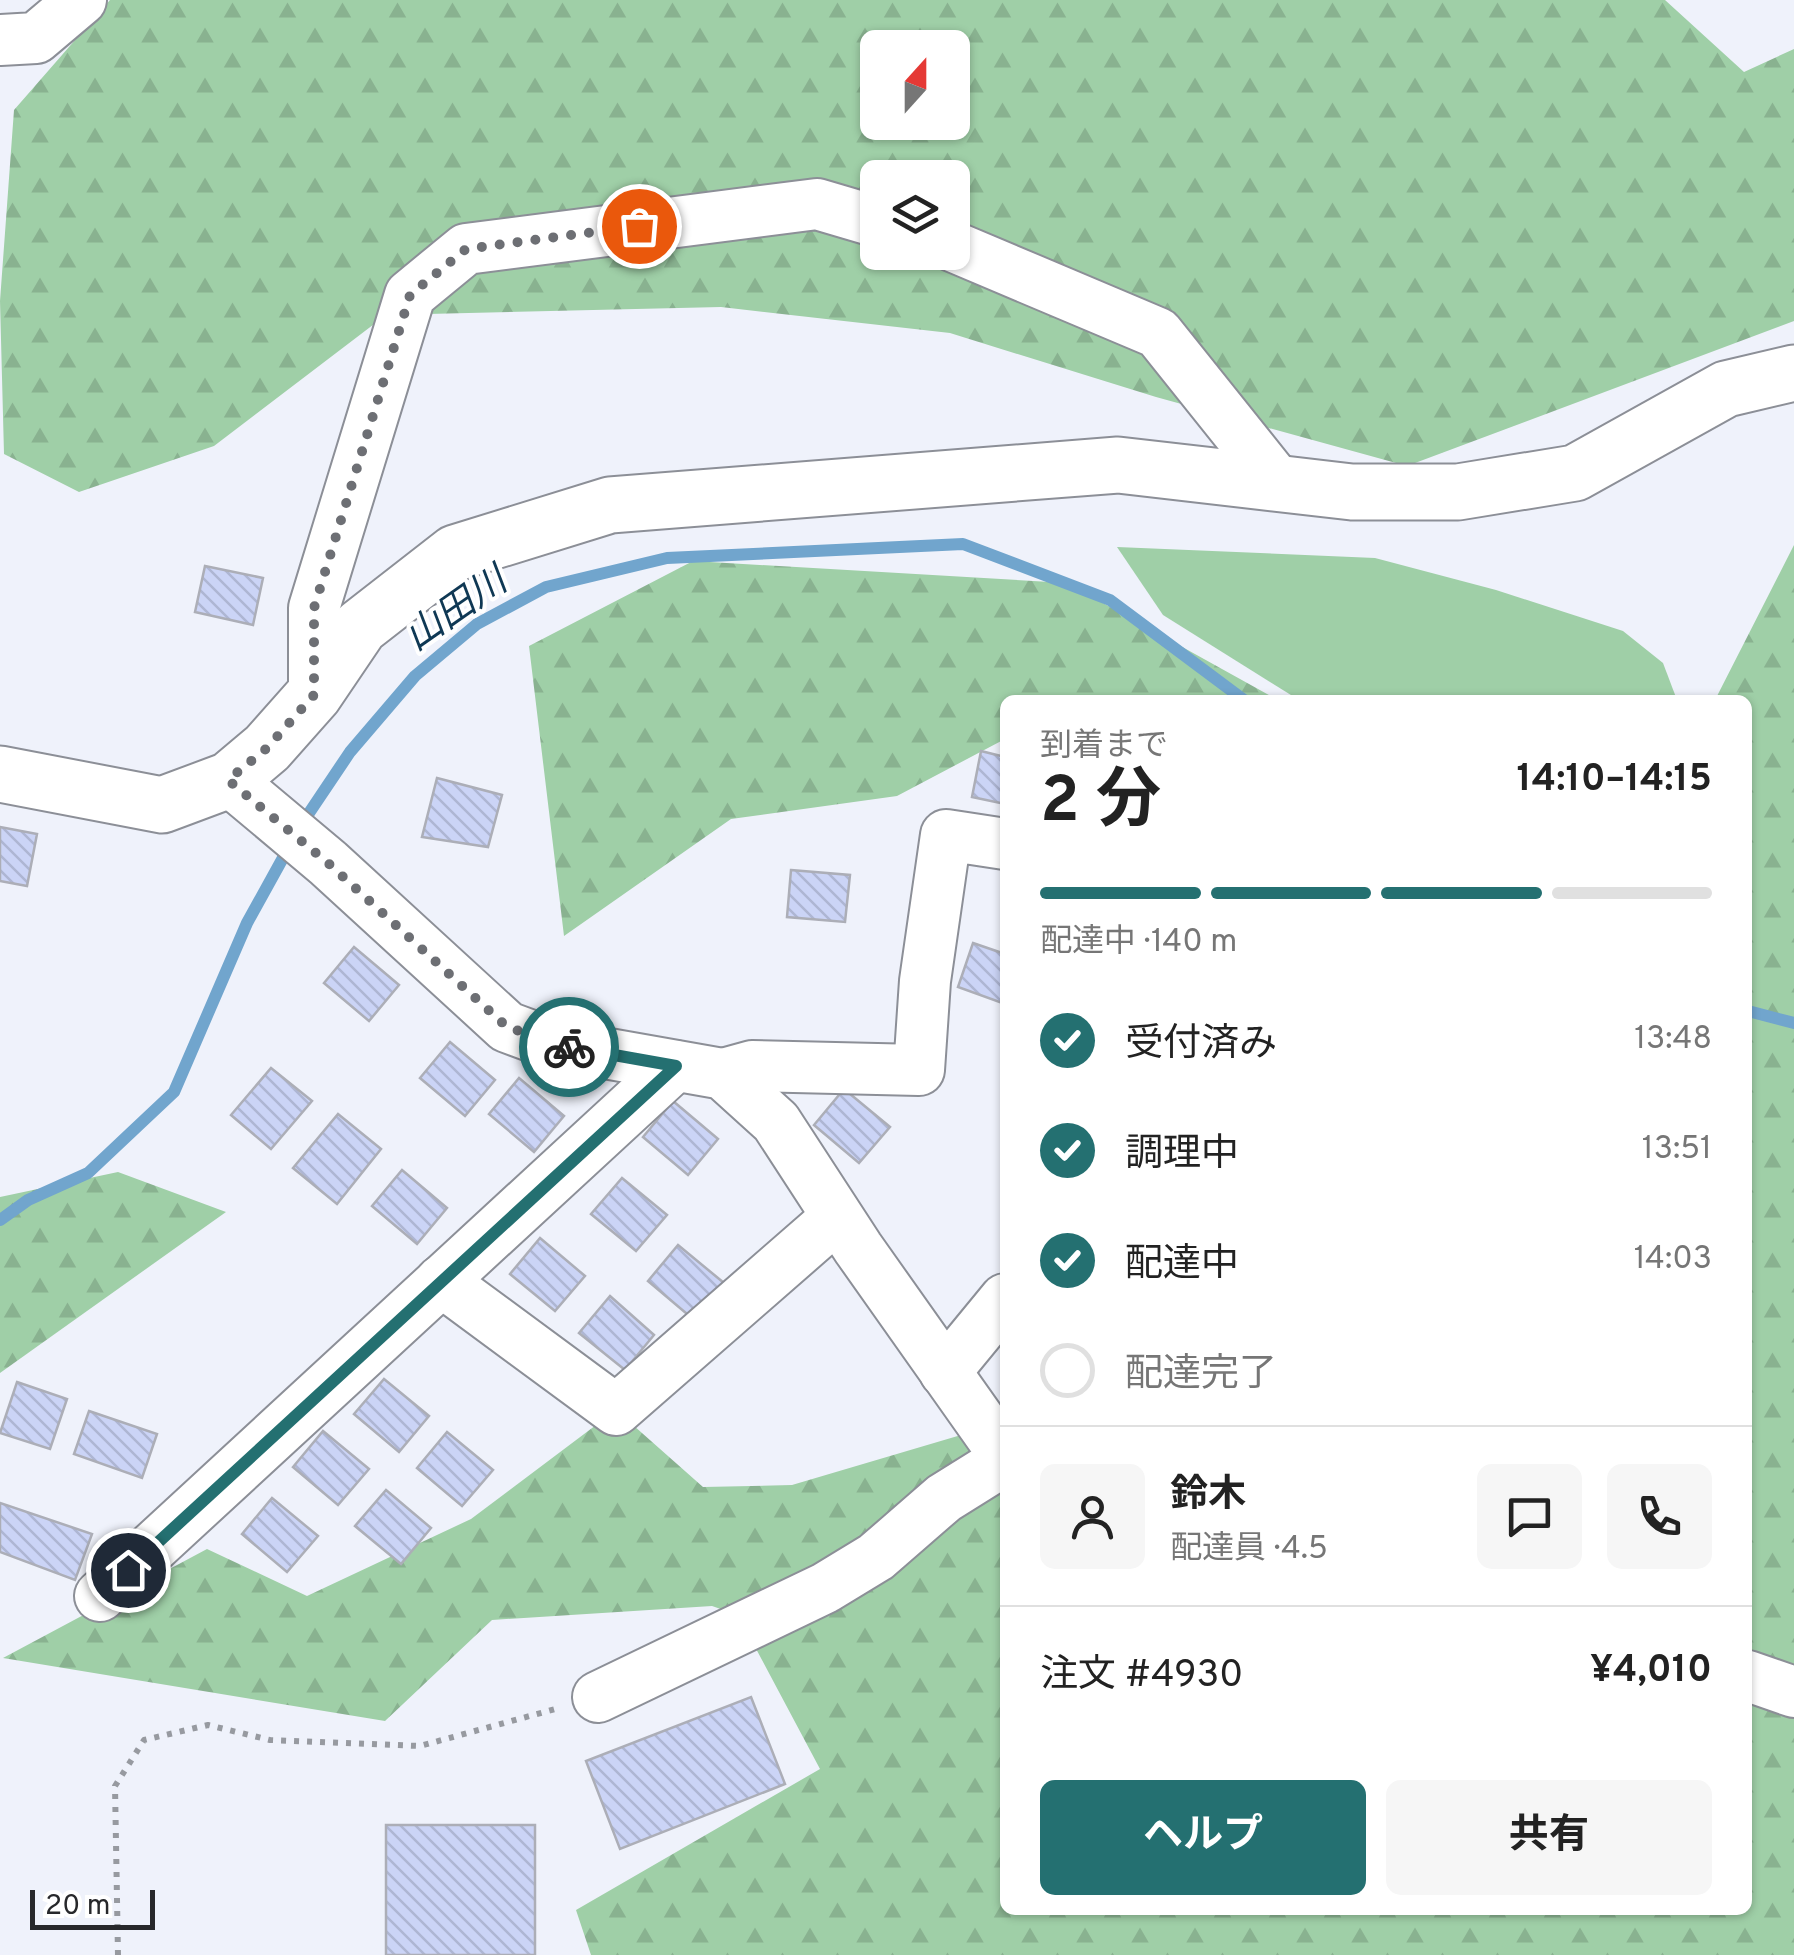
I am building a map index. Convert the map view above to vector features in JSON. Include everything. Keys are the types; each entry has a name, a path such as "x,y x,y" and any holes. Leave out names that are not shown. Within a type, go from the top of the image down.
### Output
{"street":[{"path":"0,40 36,38 81,0"},
{"path":"314,695 314,608 410,295 466,249 817,204 860,217"},
{"path":"970,254 1158,333 1278,483"},
{"path":"0,774 162,806 241,790 267,748 314,695 360,627 455,553 610,505 1118,466 1352,492 1458,492 1574,473 1726,389 1794,372"},
{"path":"241,790 328,863 507,1027 554,1044 724,1074 752,1066 919,1070 925,981 946,835 1000,843"},
{"path":"100,1596 676,1066"},
{"path":"724,1074 776,1122 837,1217 1000,1451"},
{"path":"441,1281 616,1410 837,1217"},
{"path":"944,1372 1000,1305"},
{"path":"598,1698 825,1588 876,1558 944,1498 1000,1461"},
{"path":"1752,1677 1794,1692"}],"path":[{"path":"118,1955 115,1786 144,1740 208,1725 270,1740 420,1746 598,1698"}],"green space":[{"path":"110,0 1665,0 1744,72 1794,49 1794,321 1407,466 1156,397 950,333 721,307 386,315 214,446 79,492 4,454 0,301 14,110"},
{"path":"1794,545 1794,1955 591,1955 576,1910 820,1769 738,1615 712,1606 492,1620 385,1721 3,1658 207,1549 307,1596 471,1519 616,1410 703,1487 792,1485 1000,1423 1000,1915 1752,1915 1752,695 1718,695"},
{"path":"1117,547 1375,558 1496,590 1623,631 1663,663 1675,695 1291,695 1163,615"},
{"path":"693,561 1067,583 1269,695 1000,695 1000,742 897,796 731,819 564,936 529,646"},
{"path":"118,1172 226,1212 0,1373 0,1197"}],"building":[{"path":"205,566 263,578 253,625 195,612"},
{"path":"981,751 1000,756 1000,803 972,797"},
{"path":"437,778 502,795 488,847 422,837"},
{"path":"0,827 37,834 27,886 0,881"},
{"path":"791,870 850,875 845,922 787,917"},
{"path":"973,943 1000,952 1000,1002 958,987"},
{"path":"354,947 399,985 369,1021 324,983"},
{"path":"450,1042 495,1080 465,1116 420,1078"},
{"path":"271,1068 312,1101 271,1149 231,1115"},
{"path":"519,1078 564,1116 534,1152 489,1114"},
{"path":"844,1089 890,1127 859,1163 814,1125"},
{"path":"673,1101 718,1139 688,1175 643,1137"},
{"path":"338,1114 381,1149 337,1204 293,1168"},
{"path":"402,1170 447,1208 417,1244 372,1206"},
{"path":"622,1178 667,1215 636,1251 591,1214"},
{"path":"540,1238 585,1276 555,1311 510,1274"},
{"path":"678,1245 724,1283 693,1319 648,1281"},
{"path":"610,1296 654,1335 625,1370 579,1333"},
{"path":"384,1379 429,1416 399,1452 354,1414"},
{"path":"17,1382 67,1399 50,1449 0,1433"},
{"path":"89,1411 157,1434 142,1478 74,1454"},
{"path":"323,1431 369,1469 338,1505 293,1467"},
{"path":"447,1432 493,1470 462,1506 417,1468"},
{"path":"386,1490 431,1528 401,1564 355,1526"},
{"path":"272,1498 318,1536 287,1572 242,1534"},
{"path":"0,1503 92,1534 75,1580 0,1552"},
{"path":"751,1697 785,1784 620,1849 586,1761"},
{"path":"386,1825 535,1825 535,1955 386,1955"}],"waterway":[{"name":"山田川","path":"301,825 350,752 415,676 477,624 546,587 667,558 963,544 1110,600 1237,695"},
{"name":"山田川","path":"0,1220 28,1200 88,1173 174,1092 247,923 289,847"},
{"name":"山田川","path":"1752,1012 1794,1023"}],"way so far":[{"path":"569,1047 507,1027 328,863 228,780 267,748 314,695 314,608 410,295 466,249 639,226"}],"route":[{"path":"128,1570 676,1066 569,1047"}]}
